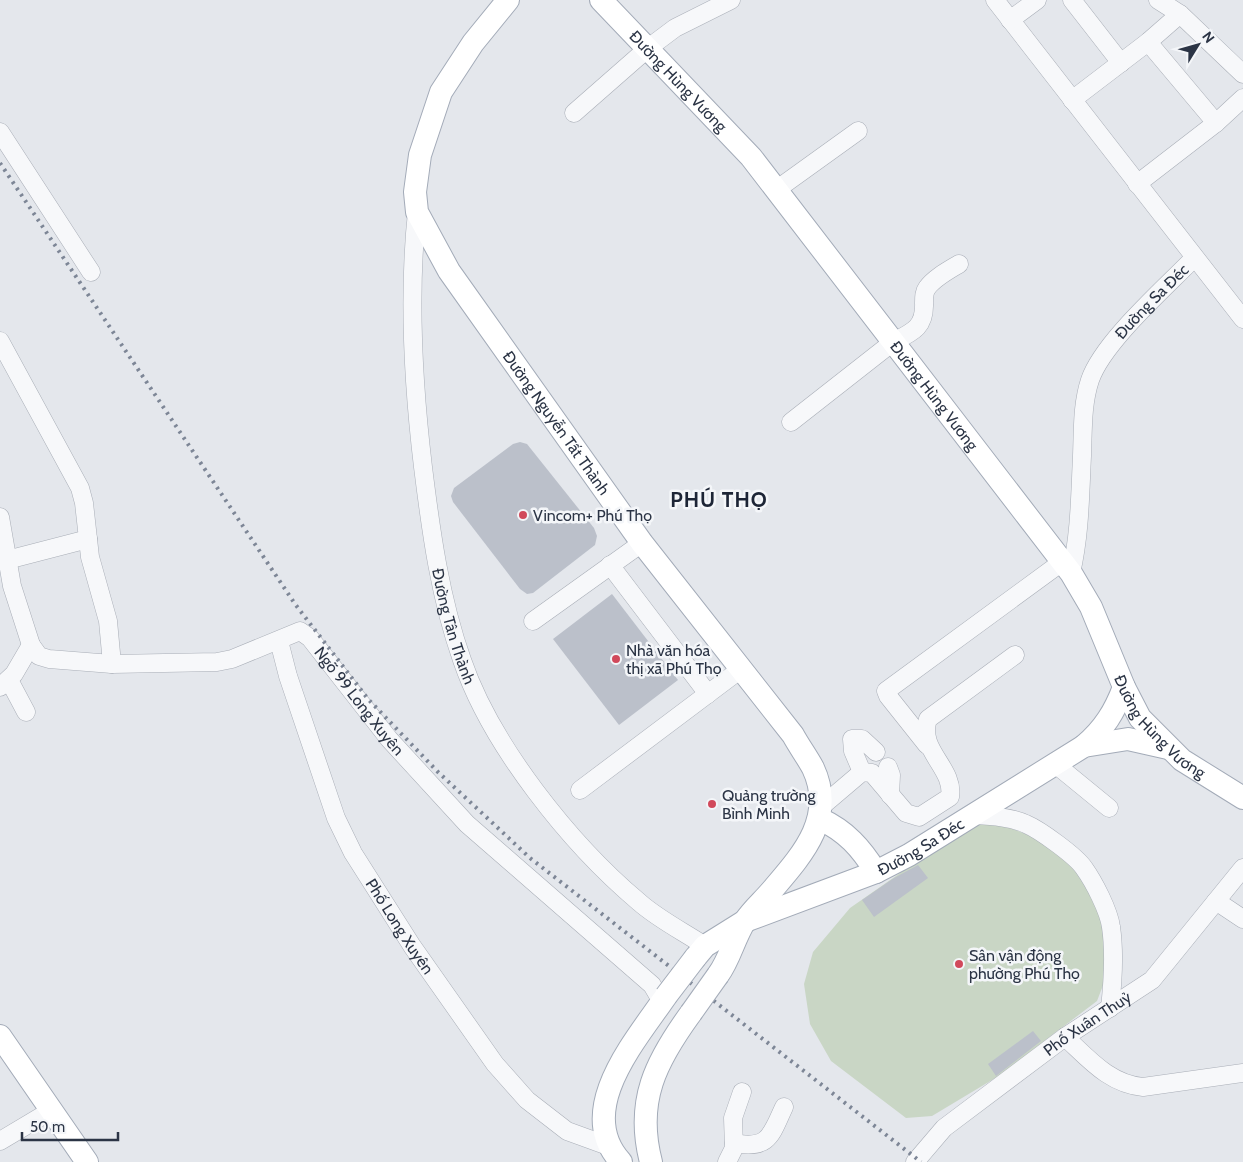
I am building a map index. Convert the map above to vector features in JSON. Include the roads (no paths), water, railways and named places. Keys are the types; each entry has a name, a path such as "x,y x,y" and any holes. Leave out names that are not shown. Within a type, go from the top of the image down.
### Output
{"main road":[{"name":"Đường Nguyễn Tất Thành","path":"508,0 473,43 441,92 420,155 416,192 417,212 449,271 642,542 793,735 808,760 820,789 821,812"},
{"name":"Đường Hùng Vương","path":"601,0 712,114 751,157 1066,568 1091,607 1124,687 1140,718 1169,748 1196,771 1243,798"},
{"name":"Đường Sa Đéc","path":"745,921 876,872 909,855 974,815 1054,763 1084,746 1095,737 1112,716 1124,687"},
{"name":"Đường Sa Đéc","path":"1084,746 1128,739 1169,748"},
{"path":"616,1154 604,1116 606,1095 624,1059 664,999 700,952 745,921 790,869 804,848 821,812 847,835 866,856 876,872"},
{"path":"651,1162 644,1126 647,1100 664,1052 718,976 745,921"},
{"path":"0,1036 87,1162"}],"street":[{"path":"574,113 647,49 675,28 731,0"},
{"name":"Đường Sa Đéc","path":"995,0 1194,258 1116,339 1091,378 1084,405 1079,539 1066,568"},
{"path":"1010,20 1037,0"},
{"path":"1072,0 1121,63"},
{"path":"1158,0 1180,14 1243,74"},
{"path":"1072,100 1148,42 1180,14"},
{"path":"1148,42 1228,115"},
{"path":"1137,184 1228,115 1243,98"},
{"path":"776,190 858,131"},
{"path":"0,132 91,272"},
{"name":"Đường Tân Thành","path":"417,212 412,308 417,417 430,524 449,618 462,661 486,716 511,756 565,828 587,853 640,903 700,952"},
{"path":"1194,258 1243,319"},
{"path":"791,422 893,342 911,334 920,325 925,315 924,294 928,286 959,264"},
{"path":"0,341 80,488 91,562 108,620 112,664"},
{"path":"0,517 12,586 31,645 25,659 5,684 26,712"},
{"path":"7,560 88,539"},
{"path":"532,621 642,542"},
{"path":"610,564 708,694"},
{"path":"862,772 872,773 906,813 919,817 950,797 951,787 929,748 886,691 1066,568"},
{"name":"Ngõ 99 Long Xuyên","path":"31,645 34,652 44,658 112,664 217,662 279,641 296,631 307,634 389,739 467,824 652,985 664,999"},
{"name":"Phố Long Xuyên","path":"279,641 288,676 336,818 353,854 412,946 495,1064 526,1100 549,1120 567,1131 616,1154"},
{"path":"929,748 925,735 928,719 1015,655"},
{"path":"580,790 741,670"},
{"path":"862,772 853,751 852,739 862,739 876,752"},
{"path":"1054,763 1109,808"},
{"path":"888,767 891,775 890,794"},
{"path":"821,812 862,772"},
{"path":"974,815 996,816 1026,824 1048,837 1084,867 1097,889 1111,925 1114,969 1110,1008"},
{"name":"Phố Xuân Thuỷ","path":"915,1162 944,1128 1065,1037 1152,980 1243,868"},
{"path":"1216,901 1243,919"},
{"path":"1065,1037 1108,1076 1131,1086 1143,1087 1243,1073"},
{"path":"728,1162 734,1143 733,1118 742,1092"},
{"path":"734,1143 751,1146 760,1144 771,1135 784,1107"},
{"path":"0,1141 52,1110"}],"railway":[{"path":"0,163 295,604 368,699 438,772 530,858 921,1162"}],"place":[{"name":"Vincom+ Phú Thọ","path":"523,515"},
{"name":"Nhà văn hóa thị xã Phú Thọ","path":"616,659"},
{"name":"Quảng trường Bình Minh","path":"712,804"},
{"name":"Sân vận động phường Phú Thọ","path":"959,964"}],"district":[{"name":"PHÚ THỌ","path":"719,500"}]}
